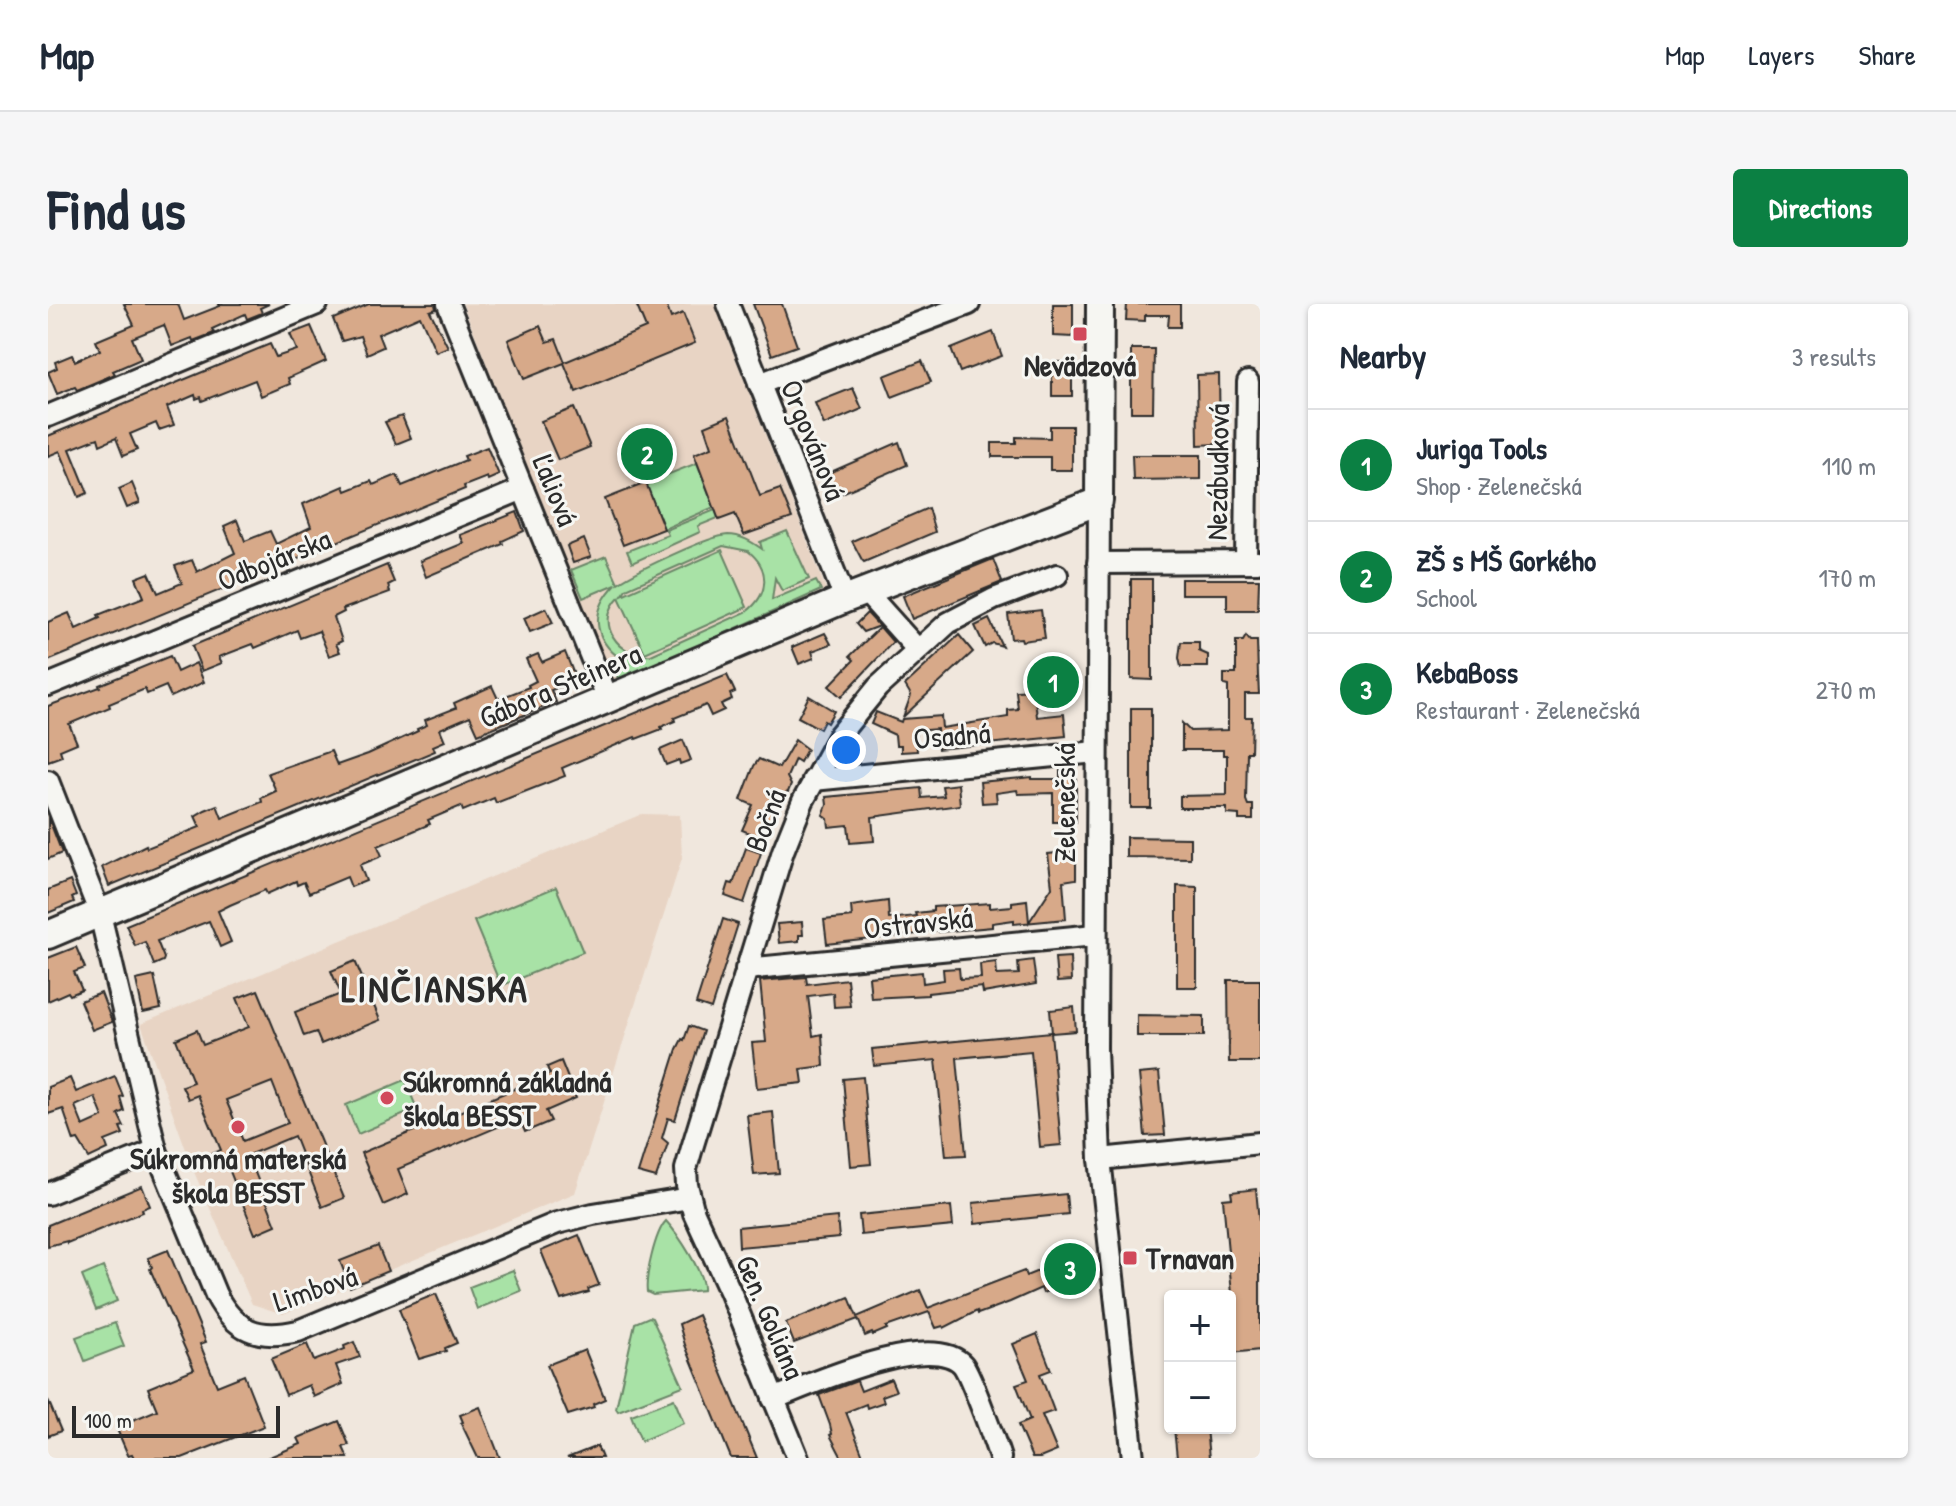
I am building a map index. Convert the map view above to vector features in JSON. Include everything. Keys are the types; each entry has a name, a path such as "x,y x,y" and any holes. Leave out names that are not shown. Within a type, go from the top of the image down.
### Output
{"main road":[{"name":"Zelenečská","path":"1099,501 1100,304"},
{"name":"Gábora Steinera","path":"48,935 855,595 1099,501"}],"street":[{"path":"48,416 317,304"},
{"name":"Ľaliová","path":"448,304 608,699"},
{"name":"Orgovánová","path":"728,304 759,384 855,595"},
{"path":"759,384 969,304"},
{"name":"Nezábudková","path":"1248,382 1253,562"},
{"name":"Odbojárska","path":"48,685 523,489"},
{"name":"Zelenečská","path":"1099,501 1095,935 1100,1159 1133,1458"},
{"path":"1098,563 1253,562"},
{"name":"Bočná","path":"690,1198 686,1169 783,851 813,780 854,714 917,649 969,610 1057,575"},
{"path":"855,595 917,649"},
{"name":"Osadná","path":"813,780 1096,752"},
{"name":"Limbová","path":"48,781 100,914 156,1150 224,1309 244,1328 271,1335 298,1331 557,1223 690,1198"},
{"name":"Ostravská","path":"746,969 1095,935"},
{"path":"1100,1159 1260,1143"},
{"path":"48,1194 156,1150"},
{"name":"Gen. Goliána","path":"690,1198 698,1224 730,1291 798,1458"},
{"path":"773,1399 881,1359 946,1355 964,1366 1000,1458"}],"shaded area":[{"path":"463,304 714,304 829,597 614,689"},
{"name":"Súkromná základná škola BESST","path":"642,814 680,815 682,858 575,1193 283,1314 252,1304 194,1172 141,1024"}],"green space":[{"path":"697,463 714,507 664,529 646,483"},
{"path":"715,510 718,518 698,526 700,532 632,563 627,551 668,535 666,530"},
{"path":"787,531 809,579 782,591 775,578 772,600 816,581 821,590 619,681 615,672 629,664 608,647 598,628 601,606 616,584 583,598 571,570 606,556 618,583 672,555 718,537 737,536 762,549 760,542","holes":["723,546 748,551 761,566 764,582 759,598 746,612 651,655 629,651 613,637 609,617 619,597 645,653 747,607 722,550 622,595 626,589"]},
{"path":"556,887 583,952 501,986 474,921"},
{"path":"405,1080 417,1109 358,1134 346,1105"},
{"path":"666,1221 684,1244 703,1290 653,1295 647,1292 652,1255"},
{"path":"103,1267 117,1301 96,1310 82,1276"},
{"path":"513,1270 521,1291 477,1309 469,1287"},
{"path":"649,1317 683,1386 618,1411 616,1408 635,1323"},
{"path":"115,1323 124,1346 85,1361 76,1337"},
{"path":"674,1399 684,1423 641,1441 631,1415"}],"building":[{"path":"124,304 178,304 184,320 219,304 269,304 260,308 262,313 247,319 245,314 212,329 214,333 193,341 192,338 172,346 164,325 132,338 141,359 77,390 75,387 57,394 48,372 57,368 55,362 72,355 75,361 100,350 96,341 134,325"},
{"path":"369,304 435,304 436,309 430,311 448,347 436,352 420,316 378,334 383,347 367,354 360,336 342,341 333,319"},
{"path":"636,304 666,304 671,318 683,313 695,343 576,392 564,363 524,379 508,340 540,326 547,342 556,339 565,362 646,328"},
{"path":"753,304 782,304 797,346 772,355"},
{"path":"1053,304 1073,304 1073,337 1053,336"},
{"path":"1127,304 1180,304 1180,327 1168,327 1169,315 1145,315 1145,321 1126,320"},
{"path":"311,326 326,361 288,378 290,384 261,396 255,380 202,401 195,395 167,407 174,425 159,430 156,423 130,434 137,450 123,456 116,438 100,445 98,438 70,449 88,493 79,497 60,451 48,456 48,436 270,344 276,357 297,350 290,334"},
{"path":"993,332 1002,356 960,372 951,349"},
{"path":"1131,349 1154,349 1153,412 1131,412"},
{"path":"922,361 931,382 892,397 884,376"},
{"path":"1052,362 1072,362 1072,396 1052,396"},
{"path":"1219,374 1220,444 1198,445 1197,375"},
{"path":"853,388 862,409 824,425 815,403"},
{"path":"574,408 590,447 558,460 541,421"},
{"path":"402,416 411,438 396,444 385,422"},
{"path":"729,416 760,496 780,489 792,518 744,535 735,514 719,520 694,454 712,447 705,426"},
{"path":"1050,426 1072,426 1072,470 1050,470 1050,457 992,457 992,443 1016,443 1016,437 1050,438"},
{"path":"899,442 907,465 835,496 824,475"},
{"path":"487,447 499,475 464,486 465,489 48,661 48,622 69,613 76,629 100,618 98,615 144,597 136,578 149,573 158,593 182,583 175,566 192,560 197,572 235,553 224,526 237,520 245,541 270,531 276,544 311,527 303,504 344,486 346,491 397,475 402,486 466,460 464,456"},
{"path":"1132,455 1201,455 1201,479 1133,480"},
{"path":"132,483 140,503 127,508 119,489"},
{"path":"646,483 664,529 623,545 605,499"},
{"path":"928,508 935,532 864,562 862,560 852,541"},
{"path":"517,512 524,531 502,541 503,544 426,577 420,561 464,543 460,535"},
{"path":"584,539 591,557 573,563 567,546"},
{"path":"993,559 1002,582 912,619 903,596"},
{"path":"387,565 394,582 388,585 390,592 343,609 344,612 334,617 342,641 336,644 340,652 329,656 319,631 300,638 297,630 255,648 253,644 219,657 222,663 202,671 192,646"},
{"path":"1131,579 1152,579 1152,680 1131,679"},
{"path":"1181,579 1259,579 1258,610 1227,610 1227,594 1181,594"},
{"path":"546,608 553,623 530,632 524,618"},
{"path":"1041,610 1045,638 1011,639 1008,614"},
{"path":"867,613 879,626 863,632 856,624"},
{"path":"989,619 1002,646 992,643 985,647 975,626"},
{"path":"880,627 893,642 841,697 829,686 854,660 850,656"},
{"path":"825,633 831,644 812,651 814,658 799,664 792,647"},
{"path":"959,635 973,652 903,717 911,695 905,685"},
{"path":"1246,636 1250,641 1257,641 1259,694 1245,694 1245,717 1252,717 1251,752 1247,752 1246,800 1248,805 1253,805 1253,820 1239,820 1239,815 1227,814 1227,808 1180,808 1180,796 1227,795 1227,755 1223,755 1223,750 1182,750 1182,723 1190,731 1228,730 1228,686 1224,685 1224,674 1236,674 1236,641 1243,641"},
{"path":"1181,642 1199,642 1199,651 1208,655 1208,667 1181,667"},
{"path":"565,652 579,687 568,684 551,690 556,702 478,734 470,716 440,729 445,741 433,746 435,751 109,886 102,867 146,845 147,848 200,827 195,816 205,810 217,805 222,818 262,802 261,798 276,791 268,773 331,751 337,765 368,754 418,731 427,725 425,720 456,708 454,703 492,686 498,699 529,687 536,681 526,659 538,654 542,662"},
{"path":"170,656 177,672 196,663 204,682 171,697 166,686 147,694 145,689 69,724 77,743 60,750 62,756 48,761 48,706"},
{"path":"727,675 735,692 730,694 732,699 721,704 724,710 711,716 706,705 674,718 675,721 662,729 562,768 565,776 496,803 494,798 463,811 461,806 428,820 430,824 378,846 382,856 360,865 366,881 351,887 347,877 309,893 304,882 297,885 296,881 230,905 218,911 231,942 220,947 209,921 157,941 164,958 154,965 145,942 135,946 126,925"},
{"path":"1034,690 1037,717 1064,714 1066,736 938,749 937,729 915,731 917,751 901,752 895,735 871,724 876,712 901,722 902,719 941,716 942,728 1008,717 1008,710 1018,709 1016,691"},
{"path":"809,696 834,711 820,729 798,717"},
{"path":"1131,708 1151,708 1151,808 1131,808"},
{"path":"683,740 691,760 666,765 660,750"},
{"path":"795,740 807,749 800,762 795,759 787,777 791,785 788,792 783,794 769,830 762,828 759,837 742,830 753,805 741,800 754,766 759,759 779,768"},
{"path":"1060,771 1076,771 1076,822 1053,822 1053,793 1018,794 1017,790 996,793 997,802 982,803 980,782 1032,777 1060,779"},
{"path":"958,784 960,805 872,817 874,841 850,843 848,825 829,827 828,819 823,815 826,797 921,788 922,798 944,796 942,786"},
{"path":"48,817 62,853 48,859"},
{"path":"1126,837 1190,838 1190,858 1126,857"},
{"path":"746,848 761,853 744,903 725,896 729,883 733,884"},
{"path":"1076,851 1076,879 1063,881 1066,919 1014,924 1014,920 992,923 992,927 917,932 827,944 824,920 852,917 851,906 888,901 889,919 916,916 915,913 933,911 933,907 990,903 990,908 1012,906 1012,902 1027,900 1029,922 1052,887 1048,854"},
{"path":"70,881 76,896 72,898 74,902 48,913 48,890"},
{"path":"1177,886 1197,887 1197,987 1177,987"},
{"path":"723,919 738,924 711,1009 696,1004"},
{"path":"802,922 803,935 799,935 799,941 779,943 777,924"},
{"path":"76,947 85,968 74,972 82,990 70,995 68,992 48,1001 48,958"},
{"path":"1070,957 1071,981 1057,982 1055,958"},
{"path":"1033,960 1036,984 983,993 982,987 928,995 871,998 869,977 922,972 923,983 944,980 943,969 959,968 960,979 981,978 980,964 996,962 997,975 1019,974 1018,962"},
{"path":"355,961 380,1020 321,1044 316,1032 304,1036 295,1012 341,994 331,971"},
{"path":"154,976 161,1009 143,1013 136,980"},
{"path":"806,977 807,984 847,979 850,1006 834,1007 833,993 808,996 813,1036 822,1034 824,1066 801,1069 803,1083 757,1088 752,1043 766,1042 760,981"},
{"path":"1228,980 1260,980 1260,1062 1229,1062"},
{"path":"258,990 344,1198 322,1207 294,1136 248,1155 276,1225 255,1234 227,1164 216,1168 210,1155 221,1150 198,1095 188,1099 182,1086 193,1082 176,1039 197,1030 203,1045 249,1027 237,998","holes":["272,1082 288,1123 243,1141 226,1100"]},
{"path":"101,993 112,1022 92,1030 80,1001"},
{"path":"1074,1007 1076,1031 1052,1033 1050,1010"},
{"path":"1137,1015 1204,1016 1204,1036 1137,1036"},
{"path":"689,1026 703,1031 675,1120 668,1118 662,1138 668,1143 656,1178 638,1173 677,1049"},
{"path":"1051,1032 1061,1145 1040,1147 1031,1051 957,1058 966,1155 946,1156 936,1060 874,1066 872,1049"},
{"path":"561,1061 576,1098 546,1111 551,1121 525,1132 519,1118 398,1169 408,1194 383,1205 361,1153 550,1074 547,1067"},
{"path":"1159,1072 1165,1135 1145,1136 1139,1074"},
{"path":"115,1076 123,1096 120,1097 124,1111 118,1114 124,1126 120,1127 123,1134 105,1141 108,1149 89,1158 78,1140 74,1141 63,1109 48,1114 48,1087 70,1078 76,1092","holes":["95,1097 103,1117 83,1126 75,1106"]},
{"path":"863,1077 871,1164 851,1166 843,1079"},
{"path":"773,1112 779,1173 754,1175 747,1115"},
{"path":"142,1186 150,1206 142,1209 143,1212 67,1243 48,1246 48,1225"},
{"path":"1256,1189 1260,1232 1260,1350 1236,1352 1236,1290 1232,1290 1223,1199 1232,1198 1231,1192"},
{"path":"1066,1194 1068,1214 975,1224 973,1203"},
{"path":"951,1206 953,1226 861,1235 859,1215"},
{"path":"837,1217 839,1238 739,1247 738,1227"},
{"path":"579,1235 599,1285 588,1289 589,1292 561,1300 541,1251"},
{"path":"378,1246 388,1271 350,1287 340,1261"},
{"path":"168,1250 206,1342 200,1344 217,1386 244,1375 264,1426 182,1458 134,1458 132,1454 128,1455 116,1427 157,1410 148,1388 194,1369 150,1269 148,1258"},
{"path":"1073,1257 1082,1276 1043,1293 1041,1288 978,1314 977,1311 944,1328 936,1328 929,1312 865,1336 858,1319 794,1343 786,1323 849,1297 857,1317 920,1290 928,1308 1024,1271 1026,1276"},
{"path":"436,1294 457,1343 445,1348 446,1351 419,1359 399,1309"},
{"path":"698,1315 757,1458 731,1458 679,1324"},
{"path":"1037,1334 1051,1370 1040,1374 1054,1411 1042,1415 1057,1451 1032,1458 1018,1425 1030,1420 1016,1384 1028,1380 1013,1344"},
{"path":"354,1342 360,1357 336,1365 343,1384 314,1397 309,1385 286,1395 271,1359 307,1344 314,1361 345,1349 344,1346"},
{"path":"585,1350 605,1399 593,1404 594,1407 568,1415 547,1365"},
{"path":"891,1379 896,1391 882,1396 884,1402 867,1408 866,1404 846,1412 864,1458 842,1458 830,1435 830,1425 819,1395 857,1381 861,1391"},
{"path":"48,1400 61,1431 48,1436"},
{"path":"480,1407 500,1458 478,1458 461,1423 460,1415"},
{"path":"339,1421 349,1445 343,1447 348,1458 267,1458 301,1444 298,1438"},
{"path":"1175,1434 1207,1434 1209,1458 1177,1458"},
{"path":"597,1446 602,1458 567,1458"}],"place":[{"name":"Nevädzová","path":"1080,334"},
{"name":"ZŠ s MŠ Gorkého","path":"647,454"},
{"name":"Juriga Tools","path":"1053,682"},
{"name":"Súkromná základná škola BESST","path":"387,1098"},
{"name":"Súkromná materská škola BESST","path":"238,1127"},
{"name":"Trnavan","path":"1130,1258"},
{"name":"KebaBoss","path":"1070,1269"}],"district":[{"name":"LINČIANSKA","path":"435,988"}]}
